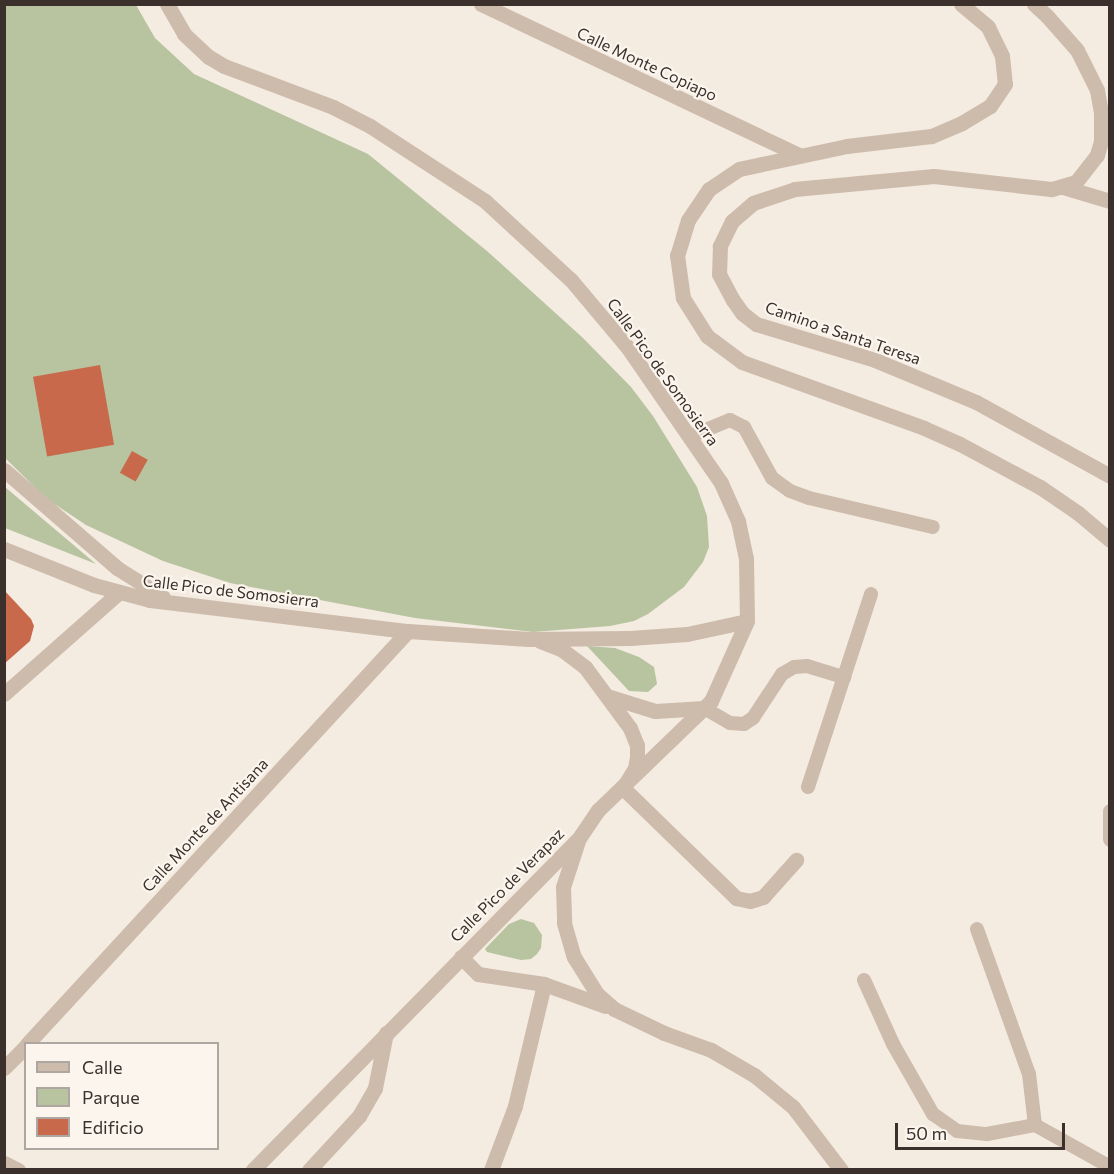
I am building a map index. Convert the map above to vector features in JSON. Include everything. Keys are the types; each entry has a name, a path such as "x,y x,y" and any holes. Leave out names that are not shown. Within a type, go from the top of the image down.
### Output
{"street":[{"name":"Calle Pico de Somosierra","path":"167,4 184,34 209,57 224,66 296,92 351,116 485,201 571,280 628,348 691,436 721,483 738,521 746,560 747,621 711,701 598,810 580,837"},
{"name":"Calle Monte Copiapo","path":"481,4 799,155"},
{"path":"961,4 988,27 1002,56 1005,84 990,106 962,123 931,136 799,155 739,169 709,189 688,220 677,255 683,298 707,336 742,362 924,428 1001,464 1078,513 1110,540"},
{"path":"1034,4 1077,50 1096,90 1101,113 1101,141 1097,155 1076,182 1063,187"},
{"name":"Camino a Santa Teresa","path":"1110,201 1063,187 1051,189 934,177 795,189 753,203 732,221 720,246 719,274 724,288 737,307 756,324 875,360 976,402 1110,476"},
{"path":"4,470 124,574 148,590 183,604"},
{"name":"Calle Pico de Somosierra","path":"4,549 118,593 183,604 408,631 530,639 659,637 747,621"},
{"path":"4,694 118,593"},
{"name":"Calle Monte de Antisana","path":"29,1042 408,631"},
{"path":"530,639 546,643 575,658 610,697 630,728 637,745 635,768 623,788 736,898 750,901 763,897 796,860"},
{"path":"610,697 655,711 704,708"},
{"path":"1110,811 1110,839"},
{"name":"Calle Pico de Verapaz","path":"253,1170 580,837"},
{"name":"Calle Pico de Verapaz","path":"580,837 563,887 564,922 574,957 584,977 614,1009 664,1033 711,1050 754,1075 793,1107 841,1170"},
{"path":"461,957 478,974 544,984 614,1009"},
{"path":"491,1170 515,1106 544,984"},
{"path":"309,1170 359,1116 375,1088 386,1033"},
{"name":"Calle Monte de Antisana","path":"4,1068 24,1047"},
{"path":"4,1163 18,1170"}],"lane":[{"path":"691,436 730,420 744,427 772,478 790,491 809,498 933,527"},
{"path":"808,787 871,594"},
{"path":"704,708 730,723 744,724 753,718 782,674 794,667 807,666 844,677"},
{"path":"977,929 1029,1074 1035,1125"},
{"path":"864,980 893,1044 933,1114 957,1131 987,1134 1035,1125 1110,1167"}],"green space":[{"path":"4,5 136,5 155,38 194,74 368,154 487,251 583,338 631,387 653,416 697,487 707,516 709,547 703,562 684,587 648,614 634,621 610,626 533,632 415,618 230,583 163,561 86,525 47,499 5,458"},
{"path":"5,487 96,564 5,528"},
{"path":"587,646 615,648 639,657 654,667 657,684 648,692 629,691"},
{"path":"521,919 534,923 542,935 541,948 537,954 531,959 521,960 487,952 485,949 509,924"}],"building":[{"path":"100,365 114,445 47,457 33,377"},
{"path":"132,451 148,460 136,482 120,473"},
{"path":"4,590 31,619 34,626 30,641 4,664"}]}
